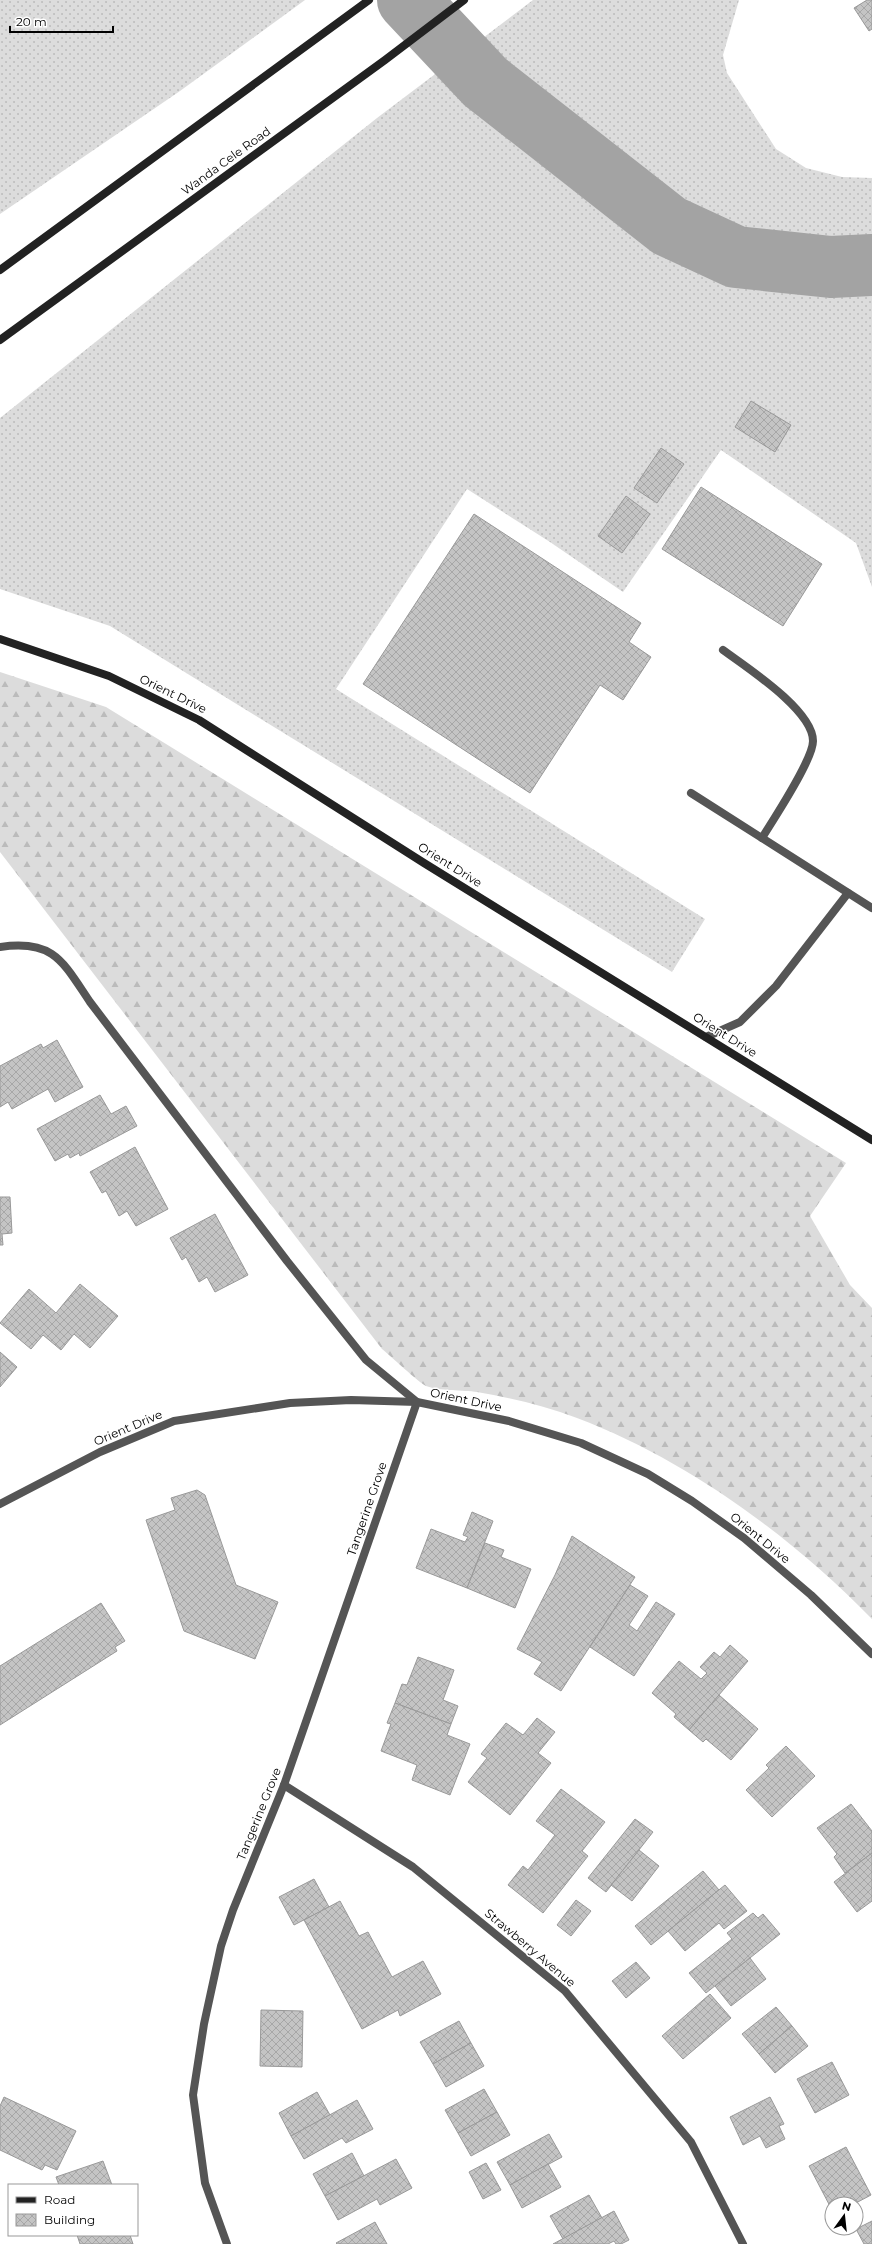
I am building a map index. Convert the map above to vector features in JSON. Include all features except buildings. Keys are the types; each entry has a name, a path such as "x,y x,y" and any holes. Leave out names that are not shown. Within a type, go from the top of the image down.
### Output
{"main road":[{"path":"0,270 368,0"},
{"name":"Wanda Cele Road","path":"0,340 385,60 464,0"},
{"name":"Orient Drive","path":"0,639 109,676 199,720 424,863 872,1140"}],"street":[{"path":"723,650 776,689 799,712 808,726 813,741 797,780 762,838"},
{"path":"691,793 872,908"},
{"path":"706,1037 740,1022 771,991 813,940 848,893"},
{"path":"0,947 20,944 37,946 51,953 64,964 124,1046 362,1354 417,1402"},
{"name":"Orient Drive","path":"0,1504 100,1452 174,1421 290,1403 351,1400 417,1402 509,1421 581,1443 648,1474 692,1501 744,1538 811,1595 872,1654"},
{"name":"Tangerine Grove","path":"227,2244 205,2183 193,2095 204,2024 222,1946 233,1910 284,1785 417,1402"},
{"name":"Strawberry Avenue","path":"284,1785 413,1867 565,1991 691,2142 743,2244"}],"green space":[{"path":"0,0 305,0 180,91 0,214"},
{"path":"533,0 739,0 723,55 727,73 776,149 806,168 842,177 872,178 872,587 856,543 721,450 623,592 550,542 467,489 336,689 705,919 672,972 110,626 0,589 0,418 377,118"},
{"path":"0,672 106,707 846,1163 810,1216 850,1285 872,1308 872,1619 807,1558 772,1530 697,1478 658,1455 618,1435 553,1410 490,1394 431,1388 417,1380 382,1349 0,852"}],"waterway":[{"path":"408,0 485,82 669,226 736,257 831,267 872,265"}]}
